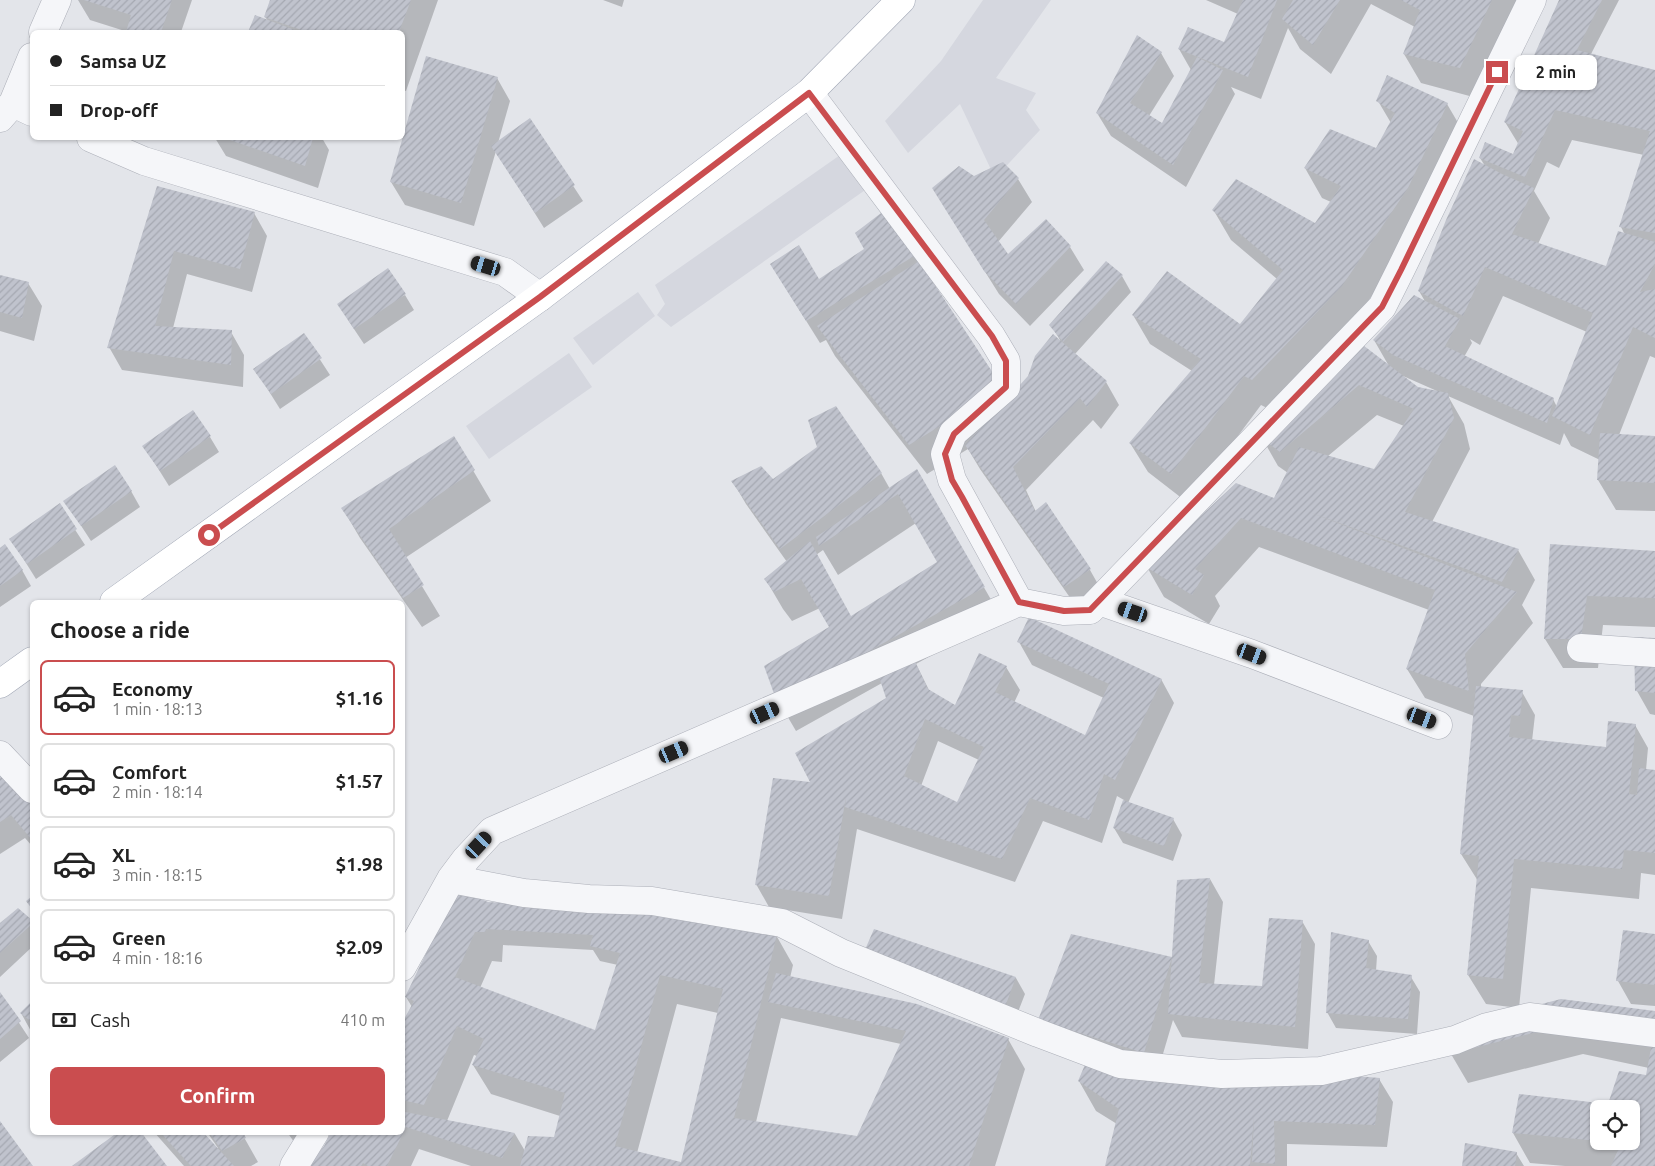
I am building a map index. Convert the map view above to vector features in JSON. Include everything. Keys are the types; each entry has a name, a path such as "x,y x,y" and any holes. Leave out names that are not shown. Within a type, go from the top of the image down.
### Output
{"main road":[{"path":"117,600 540,297 809,93 901,0"},
{"path":"0,684 30,662"}],"street":[{"path":"44,30 57,0"},
{"path":"405,962 451,879 466,859 492,832 1019,602 1064,611 1090,610 1382,307 1532,0"},
{"path":"15,111 30,63"},
{"path":"809,93 992,336 1006,361 1006,387 954,434 945,454 952,480 1019,602"},
{"path":"96,140 144,161 504,272 540,297"},
{"path":"1099,601 1252,654 1438,725"},
{"path":"1581,648 1655,653"},
{"path":"0,755 30,788"},
{"path":"451,879 524,893 589,899 652,901 782,923 841,953 1038,1033 1120,1064 1222,1074 1320,1071 1455,1040 1487,1027 1529,1017 1655,1033"},
{"path":"294,1166 313,1135"}],"shaded area":[{"path":"983,0 1051,0 996,78 1036,93 1026,110 1040,130 995,178 960,104 908,153 885,121 941,61"},
{"path":"843,153 868,188 671,327 657,315 665,304 655,285"},
{"path":"638,292 655,316 593,365 573,338"},
{"path":"569,353 592,387 489,459 466,426"}],"building":[{"path":"84,0 172,0 162,30 127,30 131,15"},
{"path":"270,0 411,0 400,30 301,30 264,17"},
{"path":"1243,0 1277,0 1248,77 1178,49 1188,27 1224,42"},
{"path":"1293,0 1340,0 1313,45 1282,19"},
{"path":"1401,0 1492,0 1460,68 1403,54 1420,10"},
{"path":"1559,0 1602,0 1577,50 1655,70 1655,233 1619,227 1650,131 1555,110 1525,177 1479,158 1485,142 1513,154 1523,131 1504,122"},
{"path":"255,15 295,30 249,30"},
{"path":"1137,35 1162,52 1130,103 1162,123 1197,57 1223,70 1173,165 1096,113"},
{"path":"426,56 498,77 461,203 390,182 402,140 405,140 405,130"},
{"path":"1387,75 1448,103 1408,188 1342,286 1252,380 1244,376 1171,474 1129,443 1201,359 1132,315 1167,271 1240,324 1283,270 1212,210 1236,179 1315,223 1341,186 1304,168 1330,129 1376,148 1395,113 1376,101"},
{"path":"530,118 575,185 535,213 491,146"},
{"path":"230,140 312,140 305,166"},
{"path":"1474,159 1534,188 1512,234 1606,266 1618,231 1655,242 1655,264 1640,292 1655,289 1655,338 1633,327 1590,435 1552,416 1593,313 1485,267 1463,316 1418,291 1446,220"},
{"path":"1003,162 1019,178 984,220 1008,254 1046,219 1071,246 1016,304 984,271 932,188 959,166 974,176"},
{"path":"157,186 255,212 240,269 174,251 155,326 232,330 231,365 107,348"},
{"path":"885,210 916,255 806,321 770,264 799,245 819,279 864,249 855,233"},
{"path":"919,261 1001,385 968,409 909,445 817,326"},
{"path":"1106,261 1123,275 1063,342 1049,325"},
{"path":"388,268 406,294 354,329 337,304"},
{"path":"0,275 29,282 22,318 0,312"},
{"path":"1414,295 1460,319 1445,346 1554,398 1547,423 1393,355 1373,340"},
{"path":"304,333 322,358 271,394 253,369"},
{"path":"1053,334 1107,381 1087,407 1080,398 1013,467 1035,511 1046,502 1091,569 1064,587 965,445 1028,376 1035,356"},
{"path":"1351,336 1418,387 1448,393 1454,418 1405,512 1519,549 1502,582 1309,512 1517,592 1465,654 1469,691 1406,669 1435,590 1241,518 1195,569 1204,575 1192,595 1146,567 1236,483 1274,498 1299,447 1374,469 1414,409 1359,385 1280,452 1259,436"},
{"path":"836,406 882,473 780,549 731,481 761,466 773,479 817,447 808,420"},
{"path":"193,410 211,436 160,471 142,446"},
{"path":"1600,433 1655,436 1655,483 1597,480"},
{"path":"454,436 475,470 389,529 424,585 403,598 341,508"},
{"path":"115,465 132,491 81,526 63,501"},
{"path":"917,469 985,587 777,702 764,666 829,627 801,579 774,592 764,579 810,541 851,616 937,562 898,494 819,546 816,537"},
{"path":"60,503 77,529 27,564 9,539"},
{"path":"5,544 23,570 0,586 0,548"},
{"path":"1550,544 1655,551 1655,598 1587,596 1581,639 1544,639"},
{"path":"1029,617 1162,679 1115,780 1104,774 1089,820 1030,798 1002,859 845,807 846,797 829,896 755,885 773,778 810,782 795,753 886,698 879,677 913,657 928,689 955,705 979,653 1007,666 995,692 1085,735 1109,684 1017,642","holes":["925,719 984,747 957,802 904,776"]},
{"path":"1634,637 1655,638 1655,693 1635,691"},
{"path":"1476,686 1523,690 1520,716 1511,715 1509,737 1606,747 1608,721 1636,724 1629,794 1637,795 1639,768 1655,770 1655,853 1624,850 1622,869 1514,859 1503,979 1467,975 1479,856 1460,854"},
{"path":"0,766 30,798 30,838 11,815 0,822"},
{"path":"1123,800 1174,818 1164,846 1113,828"},
{"path":"1210,878 1199,983 1262,986 1269,918 1303,920 1295,1027 1168,1014 1177,880"},
{"path":"457,889 488,902 602,909 604,902 777,934 734,1118 857,1136 906,1031 768,1002 776,973 917,1004 1009,1038 969,1166 520,1166 528,1136 554,1137 565,1093 472,1065 484,1039 457,1026 424,1105 405,1101 405,1018 414,1001 405,997","holes":["486,929 593,935 590,946 620,953 595,1030 455,977 475,932 485,932","660,975 723,989 681,1162 615,1146"]},
{"path":"30,898 30,906 26,901"},
{"path":"18,908 30,918 30,926 0,953 0,923"},
{"path":"874,929 1016,977 1005,1007 864,952"},
{"path":"1623,930 1655,934 1655,985 1616,981"},
{"path":"1331,932 1369,940 1366,968 1412,975 1408,1019 1326,1013"},
{"path":"1071,934 1172,957 1144,1053 1038,1020"},
{"path":"0,992 21,1021 0,1039"},
{"path":"1561,999 1655,1011 1655,1166 1611,1166 1618,1150 1640,1150 1640,1100 1609,1100 1619,1071 1646,1075 1652,1043 1565,1025 1450,1054 1452,1027"},
{"path":"30,1003 30,1020 20,1013"},
{"path":"1093,1046 1167,1077 1258,1068 1380,1078 1375,1125 1274,1121 1275,1164 1252,1162 1254,1116 1250,1166 1105,1166 1119,1109 1078,1081"},
{"path":"1519,1094 1590,1102 1590,1140 1512,1133"},
{"path":"405,1112 515,1133 502,1158 406,1127 405,1129"},
{"path":"0,1121 33,1166 0,1166"},
{"path":"114,1135 143,1135 167,1166 72,1166"},
{"path":"163,1135 206,1135 234,1166 191,1166"},
{"path":"211,1135 244,1135 246,1138 222,1151"},
{"path":"330,1135 402,1135 387,1166 368,1166 363,1163 361,1166 308,1166 324,1146"},
{"path":"1465,1143 1517,1152 1515,1166 1462,1166"}],"route":[{"path":"209,535 540,297 809,93 992,336 1006,361 1006,387 954,434 945,454 952,480 1019,602 1064,611 1090,610 1382,307 1497,72"}]}
